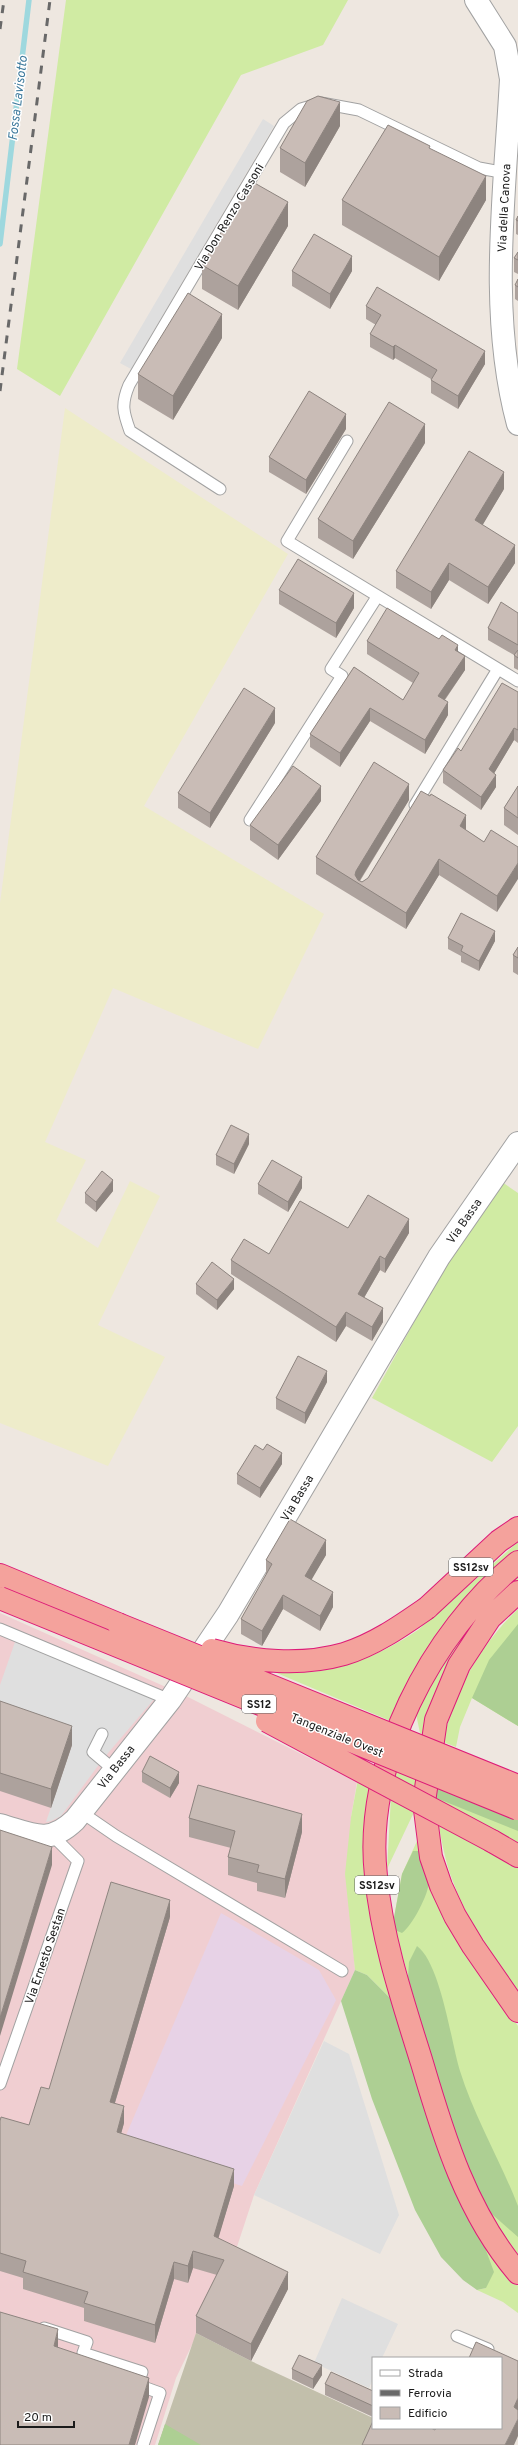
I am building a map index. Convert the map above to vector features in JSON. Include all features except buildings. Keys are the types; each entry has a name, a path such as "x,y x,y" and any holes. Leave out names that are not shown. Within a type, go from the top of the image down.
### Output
{"highway":[{"name":"SS12sv","path":"118,1624 234,1656 297,1662 344,1654 392,1633 427,1608 499,1541 518,1528"},
{"name":"SS12sv","path":"518,1562 478,1598 453,1629 434,1658 403,1717 382,1782 375,1818 375,1875 384,1930 438,2117 461,2182 489,2232 518,2273"},
{"name":"Tangenziale Ovest","path":"0,1575 518,1786"},
{"path":"518,1592 490,1618 459,1665 436,1720 424,1802 431,1857 441,1886 455,1916 473,1946 518,2011"},
{"name":"Tangenziale Ovest","path":"0,1598 518,1809"},
{"path":"125,1649 306,1741 518,1856"},
{"path":"403,1717 428,1770"}],"street":[{"name":"Via della Canova","path":"476,0 506,46 511,79 500,293 509,390 518,424"},
{"name":"Via Bassa","path":"53,1836 64,1831 81,1812 113,1769 170,1700 228,1614 439,1257 518,1142"},
{"path":"0,1825 39,1836 53,1836"}],"lane":[{"name":"Via Don Renzo Cassoni","path":"220,489 130,431 124,415 123,400 129,385 284,123 301,109 321,103 359,110 479,168 506,173"},
{"path":"347,441 287,541 377,597 518,681"},
{"path":"250,820 342,676 331,669 377,597"},
{"path":"407,817 498,669"},
{"path":"0,1629 170,1700"},
{"path":"102,1734 93,1752 113,1769"},
{"path":"81,1812 116,1836 342,1971"},
{"name":"Via Ernesto Sestan","path":"0,2084 78,1861 53,1836"},
{"path":"36,2326 87,2342 83,2353 142,2372 138,2385 160,2393 143,2445"},
{"path":"457,2336 498,2353"}],"shaded area":[{"path":"263,119 274,126 131,369 120,363"},
{"path":"65,408 288,554 144,806 324,914 258,1049 113,988 45,1142 86,1160 56,1221 98,1248 130,1181 160,1196 98,1325 165,1357 108,1466 0,1423 0,903"},
{"path":"0,1613 186,1696 357,1782 351,1817 351,1922 355,1970 254,2195 232,2262 176,2378 155,2445 0,2445"},
{"path":"15,1642 155,1698 103,1759 61,1816 46,1822 72,1745 0,1720 0,1685"},
{"path":"221,1913 319,1970 336,2000 242,2186 121,2147"},
{"path":"324,2041 349,2054 399,2215 380,2254 254,2195"},
{"path":"342,2298 398,2324 382,2357 372,2357 372,2381 369,2388 314,2363"},
{"path":"196,2333 251,2361 372,2418 372,2429 429,2445 158,2445"}],"green space":[{"path":"66,0 348,0 323,45 241,75 60,396 17,369"},
{"path":"502,1182 518,1193 518,1426 492,1462 372,1398 448,1261"},
{"path":"518,1542 518,1552 443,1626 429,1647 393,1722 272,1671 292,1673 330,1669 367,1658 384,1650 418,1630"},
{"path":"518,1574 518,1583 425,1735 420,1733 416,1714 430,1684 467,1626"},
{"path":"518,1609 518,1726 472,1698 460,1727 456,1747 443,1742 454,1705 470,1670 480,1653 504,1623"},
{"path":"518,1624 518,1726 472,1698 489,1660"},
{"path":"396,1769 420,1779 419,1790 394,1776"},
{"path":"358,1779 373,1788 394,2002 367,1975 355,1970 345,1874 351,1817"},
{"path":"437,1786 518,1821 518,1845 436,1798"},
{"path":"437,1786 518,1819 518,1831 436,1798"},
{"path":"391,1797 415,1810 387,1869"},
{"path":"438,1823 518,1866 518,1993 481,1938 465,1909 450,1872"},
{"path":"422,1830 490,1986 518,2026 518,2255 489,2215 451,2124 393,1923 402,1874"},
{"path":"413,1851 419,1851 428,1874 429,1881 426,1894 415,1917 402,1933 395,1930 393,1923 402,1874"},
{"path":"417,1946 425,1955 433,1969 444,2004 460,2071 466,2088 518,2206 518,2237 485,2208 470,2181 451,2124 408,1978 409,1962"},
{"path":"355,1970 367,1975 394,2002 494,2272 486,2288 477,2290 463,2280 441,2257 415,2210 372,2099 341,2001"},
{"path":"481,2237 518,2286 518,2313 503,2302 477,2290 486,2288"},
{"path":"165,2424 201,2445 158,2445"}],"waterway":[{"name":"Fossa Lavisotto","path":"0,244 29,0"}],"railway":[{"path":"0,29 4,0"},
{"path":"0,391 50,0"}]}
